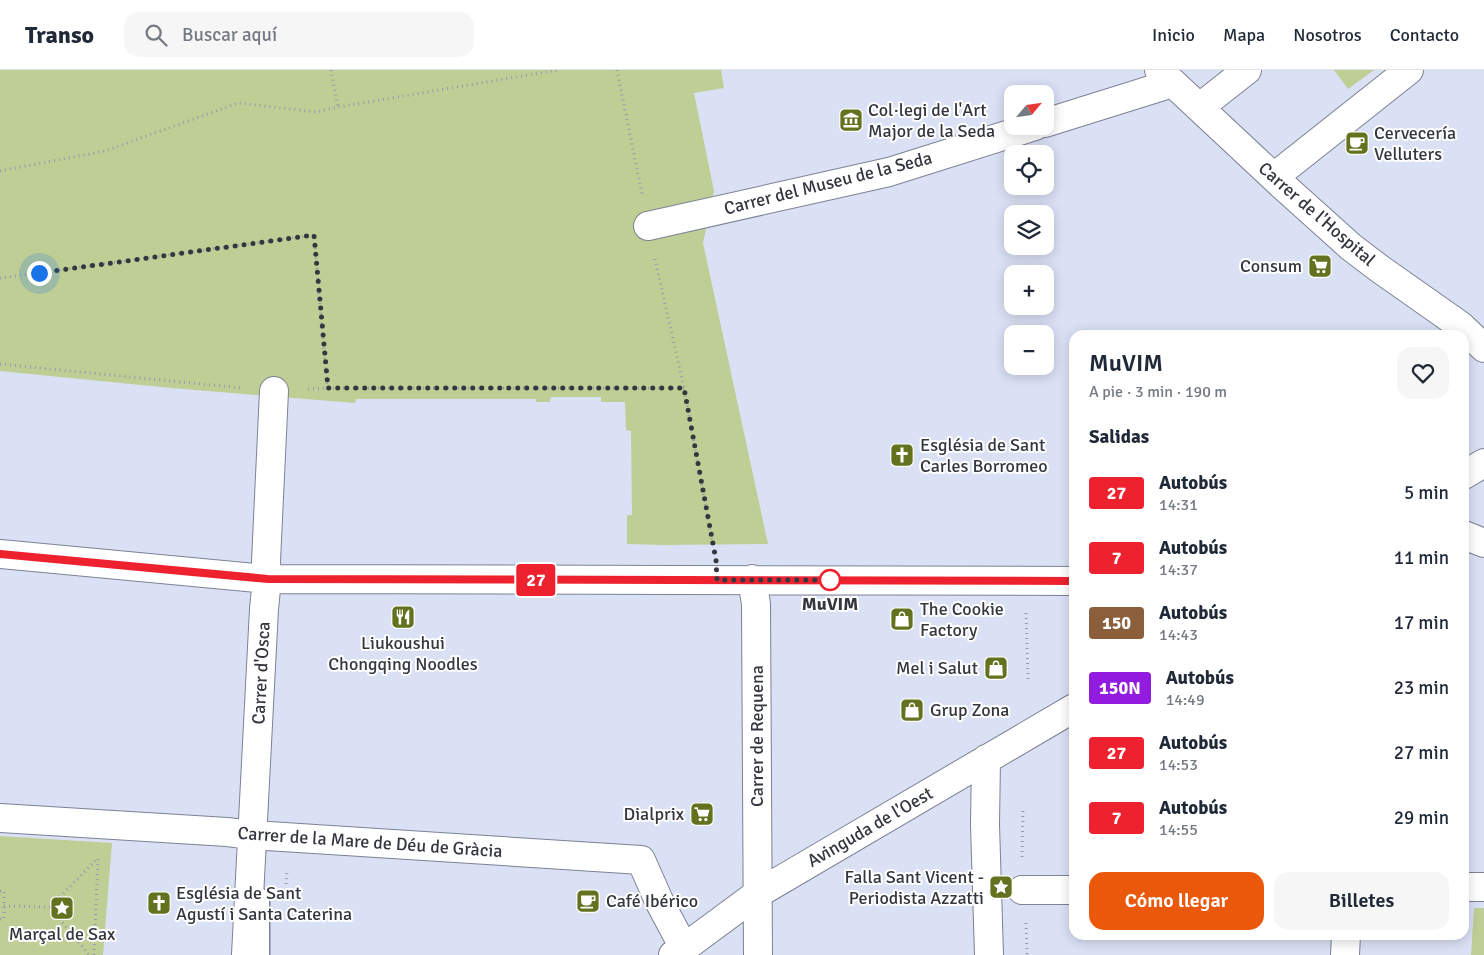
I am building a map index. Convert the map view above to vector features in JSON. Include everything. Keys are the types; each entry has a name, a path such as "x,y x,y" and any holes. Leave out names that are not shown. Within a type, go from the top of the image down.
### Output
{"street":[{"path":"1200,108 1247,70"},
{"path":"1274,177 1409,70"},
{"path":"1054,120 1166,77"},
{"name":"Carrer de l'Hospital","path":"1166,77 1351,246 1465,330"},
{"name":"Carrer del Museu de la Seda","path":"648,226 889,172 1007,135"},
{"name":"Carrer de l'Hospital","path":"1469,334 1484,348"},
{"name":"Carrer d'Osca","path":"246,955 264,608 268,579 266,561 274,391"},
{"path":"1469,472 1484,463"},
{"path":"1469,537 1484,543"},
{"path":"0,554 268,579 1069,581"},
{"name":"Carrer de Requena","path":"752,580 756,604 758,955"},
{"name":"Avinguda de l'Oest","path":"678,952 757,894 1069,711"},
{"path":"986,759 985,824 989,955"},
{"name":"Carrer de la Mare de Déu de Gràcia","path":"0,818 641,860 660,903 678,952"},
{"path":"1469,887 1484,887"},
{"path":"1022,890 1069,890"},
{"path":"1345,955 1346,940"}],"lane":[{"path":"252,835 261,886 261,955"}],"path":[{"path":"330,70 338,107"},
{"path":"0,171 105,152 238,103 316,112 558,70"},
{"path":"617,70 648,226 684,388 716,560 717,580"},
{"path":"0,278 314,235 328,388"},
{"path":"0,364 274,391 328,388 684,388"},
{"path":"4,906 50,907 98,858 94,955"},
{"path":"0,891 4,891 4,919 0,919"},
{"path":"50,907 90,955"}],"green space":[{"path":"0,70 721,70 724,88 694,93 714,191 703,243 768,544 627,544 627,515 632,515 631,431 626,430 625,402 601,402 601,397 551,397 550,402 536,402 536,399 356,399 355,403 171,388 0,371"},
{"path":"1334,70 1374,70 1348,89"},
{"path":"0,836 112,843 103,955 0,955"},
{"path":"1474,908 1484,908 1484,955 1471,955"}],"bus line":[{"name":"27","path":"0,554 268,579 1069,581"}],"place":[{"name":"Col·legi de l'Art Major de la Seda","path":"851,120"},
{"name":"Cervecería Velluters","path":"1357,143"},
{"name":"Consum","path":"1320,266"},
{"name":"Església de Sant Carles Borromeo","path":"902,455"},
{"name":"MuVIM","path":"830,580"},
{"name":"Liukoushui Chongqing Noodles","path":"403,617"},
{"name":"The Cookie Factory","path":"902,619"},
{"name":"Mel i Salut","path":"996,668"},
{"name":"Grup Zona","path":"912,710"},
{"name":"Dialprix","path":"702,814"},
{"name":"Falla Sant Vicent - Periodista Azzatti","path":"1001,887"},
{"name":"Café Ibérico","path":"588,901"},
{"name":"Església de Sant Agustí i Santa Caterina","path":"159,903"},
{"name":"Marçal de Sax","path":"62,908"}],"route":[{"path":"39,273 314,235 328,388 684,388 716,560 717,580 830,580"}]}
